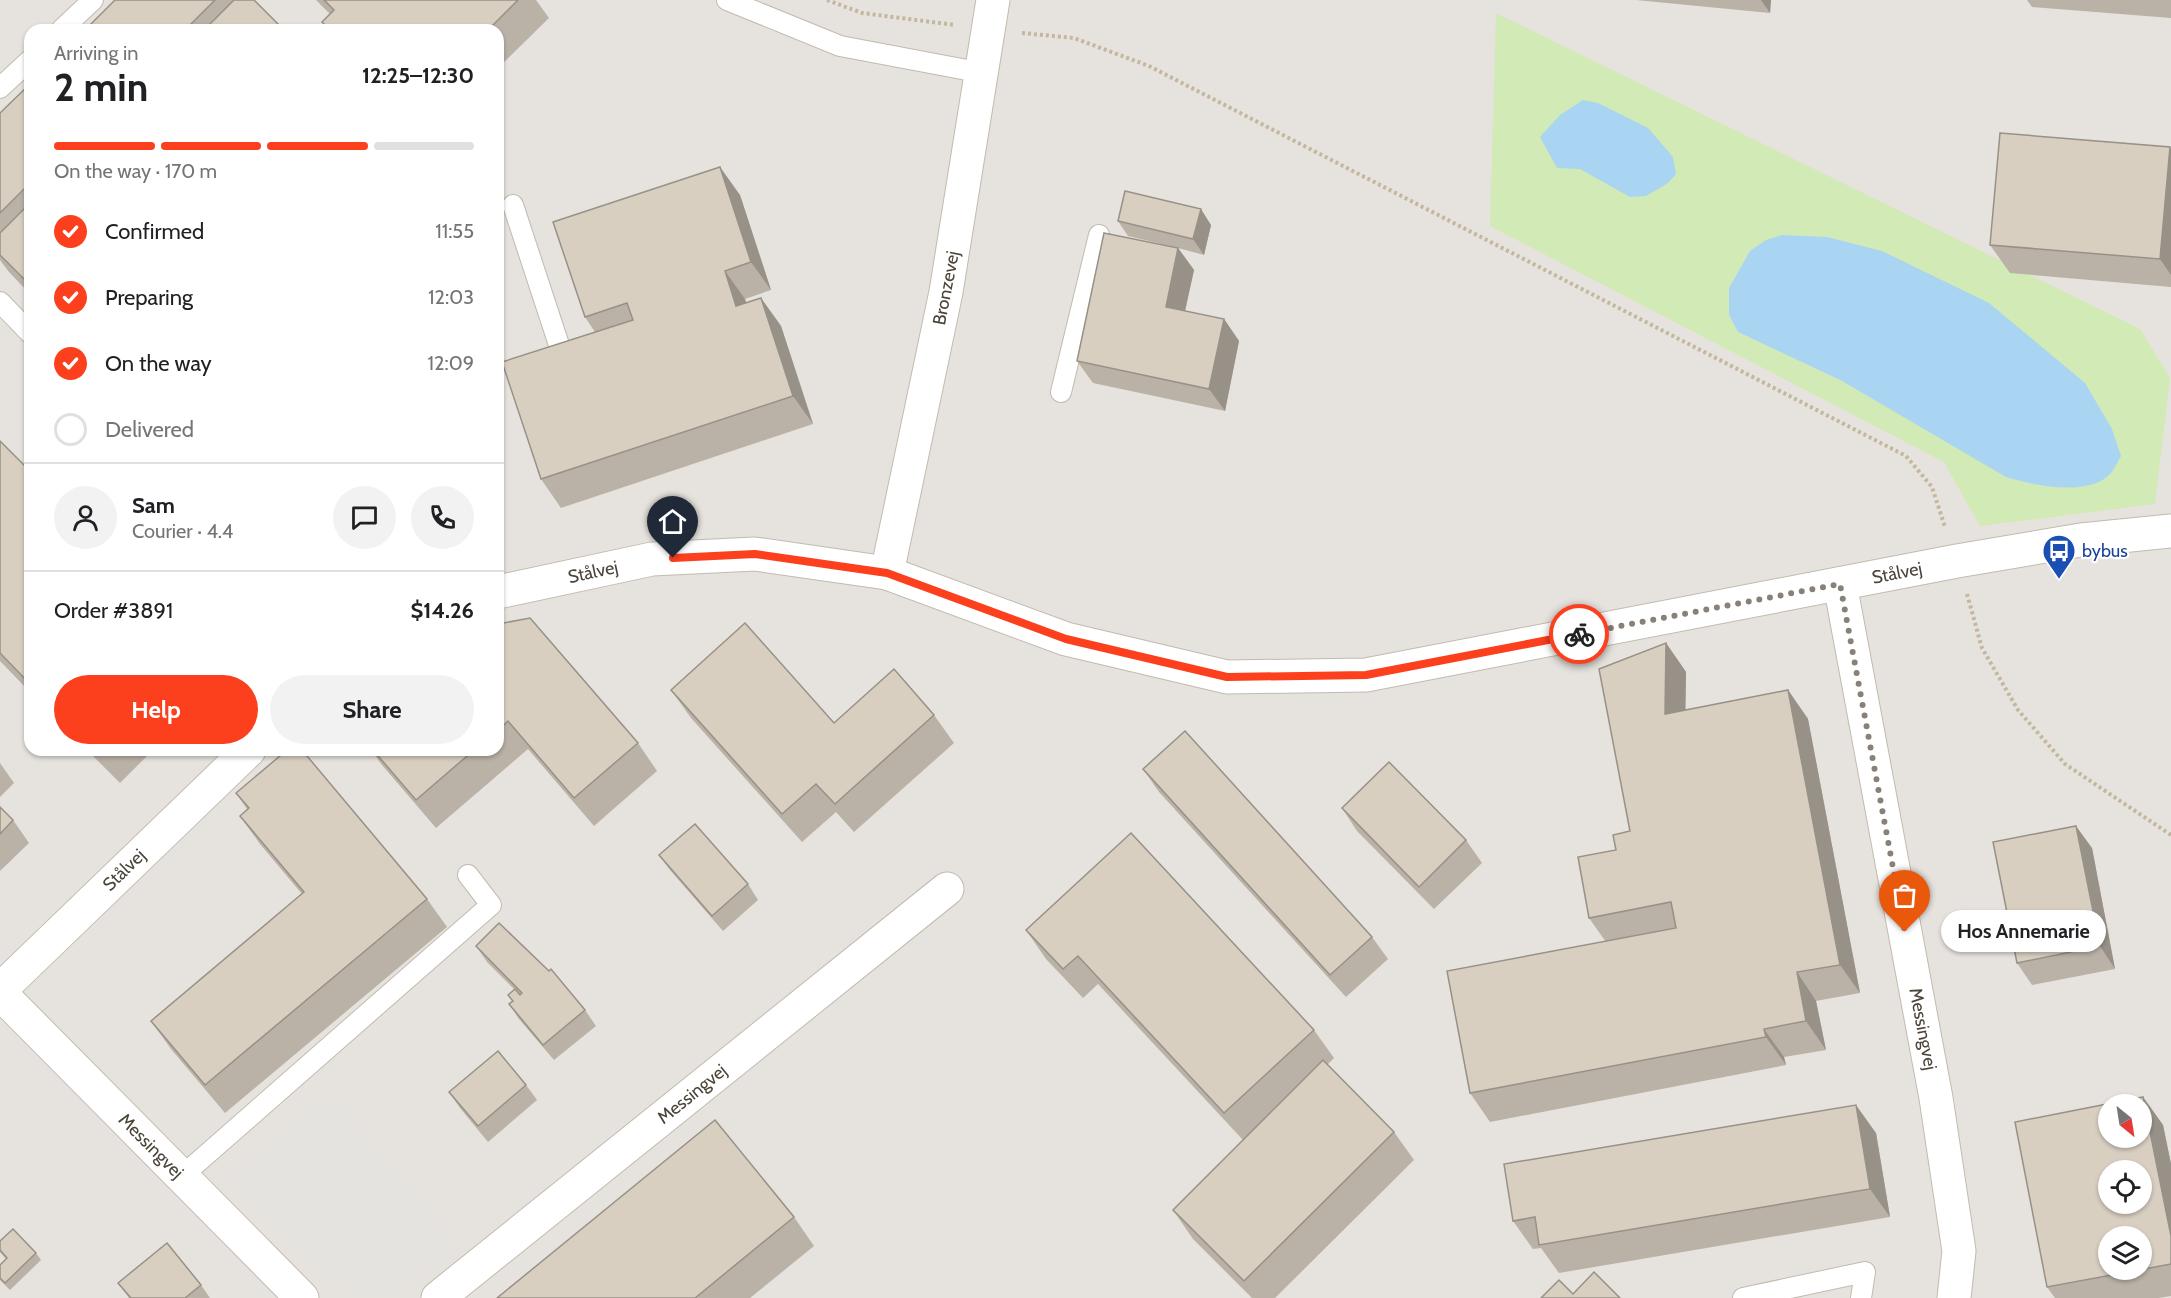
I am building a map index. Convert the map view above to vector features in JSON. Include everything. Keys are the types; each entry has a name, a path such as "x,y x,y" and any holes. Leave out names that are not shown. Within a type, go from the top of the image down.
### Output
{"street":[{"name":"Bronzevej","path":"887,573 946,292 991,15"},
{"name":"Stålvej","path":"504,591 652,559 755,554 887,573 1066,639 1227,677 1366,675 1957,561 2081,540 2171,531"},
{"name":"Messingvej","path":"1840,584 1936,1098 1959,1251 1954,1298"},
{"name":"Stålvej","path":"0,991 243,756"},
{"name":"Messingvej","path":"438,1298 946,889"},
{"name":"Messingvej","path":"0,991 302,1298"}],"lane":[{"path":"67,24 93,0"},
{"path":"727,0 840,46 983,73"},
{"path":"0,88 24,66"},
{"path":"513,205 560,348"},
{"path":"1060,392 1099,235"},
{"path":"0,302 24,327"},
{"path":"182,1176 491,905 468,875"},
{"path":"1743,1298 1865,1272 1861,1298"}],"path":[{"path":"827,0 862,13 991,15 1074,38 1149,66 1906,456 1932,487 1957,561 1982,648 2018,710 2065,764 2171,835"}],"shaded area":[{"path":"0,0 2171,0 2171,1298 0,1298"},
{"path":"329,1097 455,1246 394,1289 356,1289 312,1259 231,1177"}],"green space":[{"path":"1496,13 2140,329 2170,378 2155,504 1980,526 1944,462 1490,226","holes":["1782,235 1827,237 1882,251 2112,429 2120,456 2110,473 1842,381 1738,332 1729,315 1729,288 1750,251"]}],"water":[{"path":"1583,100 1598,103 1648,128 1673,157 1676,174 1668,183 1646,196 1630,197 1580,169 1557,168 1540,137 1560,115"},
{"path":"1782,235 1827,237 1882,251 1989,303 2085,383 2112,429 2121,456 2111,473 2101,481 2075,487 2045,486 2006,477 1842,381 1738,332 1729,315 1729,288 1750,251 1766,240"}],"building":[{"path":"115,0 215,0 191,24 91,24"},
{"path":"234,0 254,0 278,24 210,24"},
{"path":"324,0 518,0 494,24 324,24 322,22 334,10"},
{"path":"24,90 24,189 0,213 0,113"},
{"path":"2000,133 2170,147 2160,259 1990,245"},
{"path":"720,167 751,262 725,271 736,306 761,298 793,396 541,479 504,368 504,361 633,320 627,303 585,317 553,222"},
{"path":"1125,191 1201,209 1193,239 1118,221"},
{"path":"24,209 24,279 0,255 0,233"},
{"path":"1104,233 1178,248 1166,307 1224,319 1209,389 1077,361"},
{"path":"0,441 24,465 24,678 0,653"},
{"path":"530,618 638,743 574,798 508,721 504,725 504,623"},
{"path":"745,623 834,723 894,669 934,715 835,804 816,784 782,814 671,690"},
{"path":"1666,643 1665,714 1788,690 1840,965 1797,972 1806,1021 1764,1029 1766,1037 1470,1093 1447,971 1676,928 1671,902 1589,918 1578,857 1616,850 1613,835 1630,831 1599,669"},
{"path":"1185,731 1372,937 1330,975 1143,769"},
{"path":"280,756 307,756 427,899 205,1085 151,1021 304,892 240,816 249,808 236,793"},
{"path":"378,756 467,756 416,800"},
{"path":"1389,762 1466,840 1419,887 1342,808"},
{"path":"0,807 13,820 0,834"},
{"path":"695,824 748,884 712,916 659,855"},
{"path":"2076,826 2100,946 2017,963 1993,842"},
{"path":"1131,833 1314,1030 1224,1113 1078,956 1063,969 1026,930"},
{"path":"499,923 549,971 551,969 585,1010 543,1045 509,1004 513,1001 508,995 515,989 520,995 522,993 476,946"},
{"path":"498,1051 526,1085 478,1126 449,1092"},
{"path":"1323,1060 1394,1132 1244,1281 1173,1210"},
{"path":"1856,1105 1870,1189 1539,1245 1535,1217 1513,1221 1504,1164"},
{"path":"2098,1106 2098,1148 2152,1148 2152,1142 2171,1236 2171,1264 2152,1268 2152,1226 2098,1226 2098,1278 2047,1287 2015,1122"},
{"path":"715,1120 794,1217 695,1298 497,1298"},
{"path":"13,1229 36,1253 5,1283 0,1278 0,1265 7,1258 0,1250 0,1241"},
{"path":"167,1243 201,1285 185,1298 131,1298 118,1283"},
{"path":"1594,1272 1620,1298 1541,1298 1559,1280 1573,1294"}],"way so far":[{"path":"1579,634 1840,584 1905,932"}],"place":[{"name":"bybus","path":"2059,580"},
{"name":"Hos Annemarie","path":"1905,932"}],"route":[{"path":"673,558 755,554 887,573 1066,639 1227,677 1366,675 1579,634"}]}
